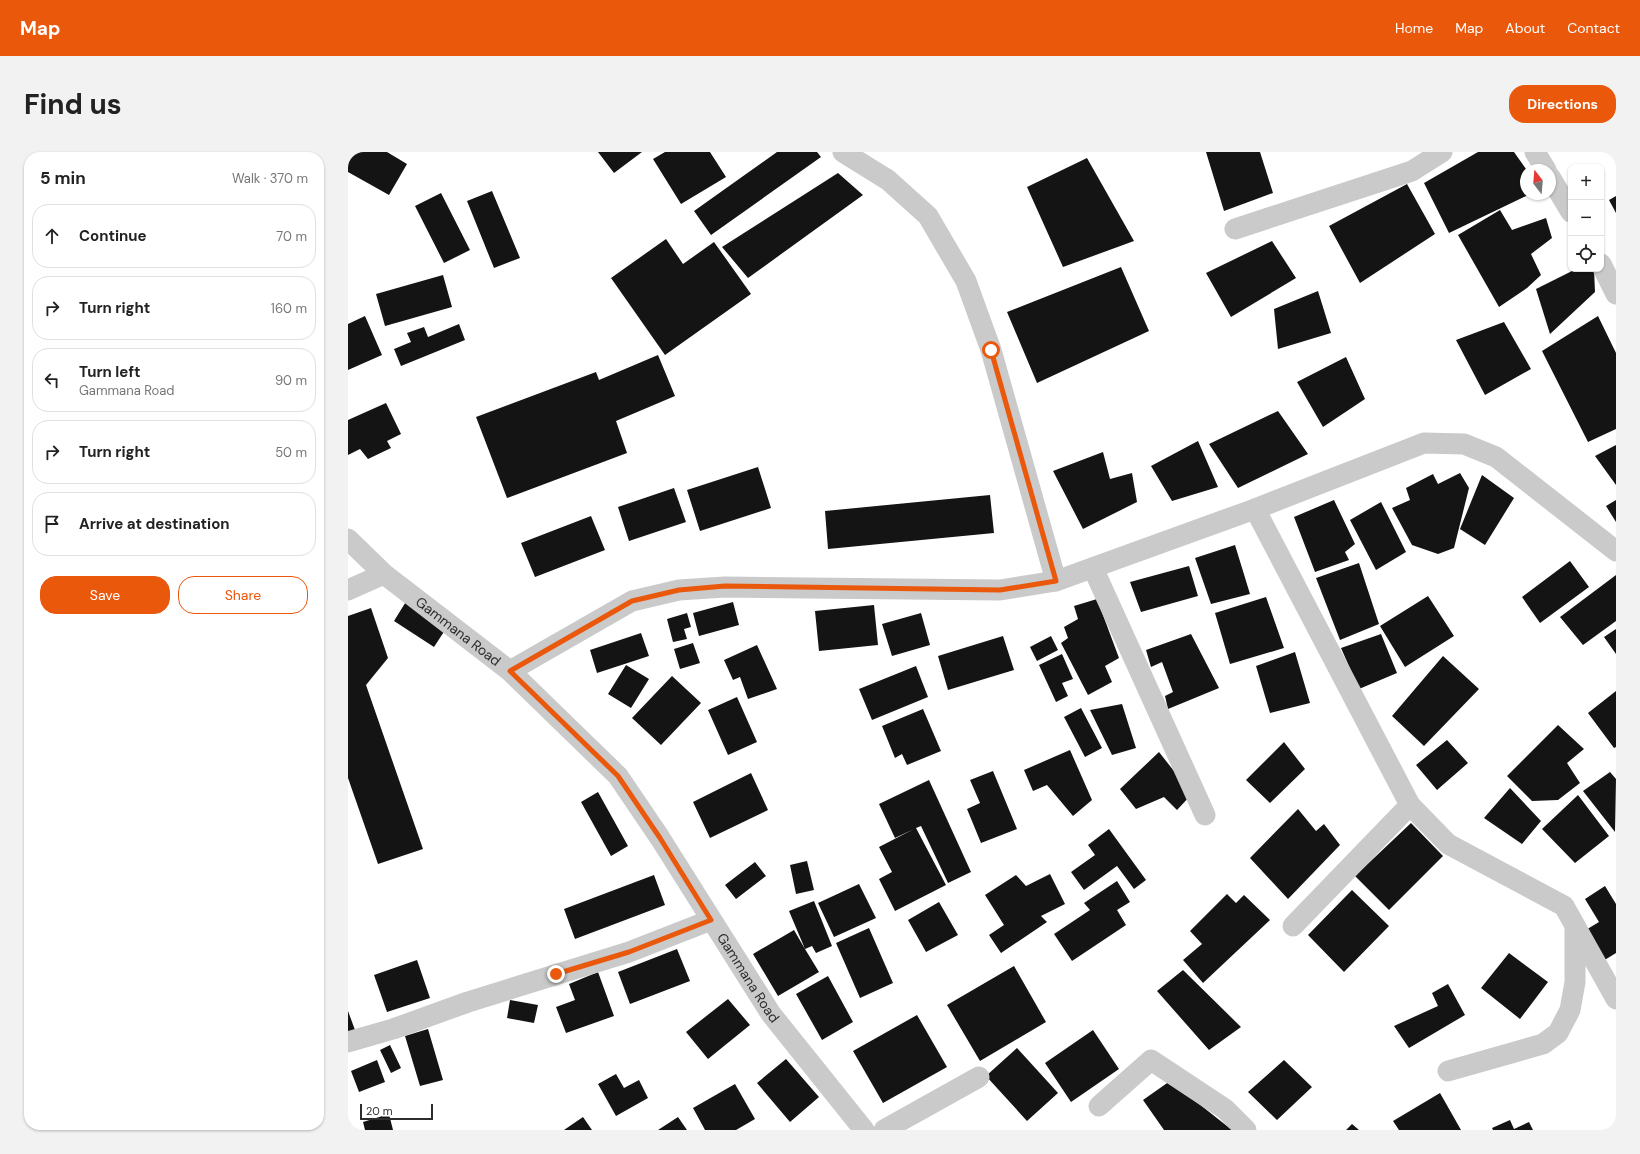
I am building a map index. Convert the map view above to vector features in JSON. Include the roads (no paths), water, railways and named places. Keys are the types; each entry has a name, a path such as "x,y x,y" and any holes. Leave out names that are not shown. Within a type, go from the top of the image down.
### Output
{"street":[{"path":"843,152 888,180 928,216 966,281 991,350 1056,581"},
{"path":"1235,229 1412,171 1442,152"},
{"path":"1535,152 1542,164"},
{"path":"1556,187 1568,207"},
{"path":"1604,270 1616,294"},
{"path":"510,671 632,601 679,590 725,586 1000,590 1056,581 1255,509 1424,443 1464,444 1496,457 1616,551"},
{"path":"1255,509 1410,805 1448,844 1564,906 1616,999"},
{"name":"Gammana Road","path":"348,540 384,574 510,671 618,776 660,838 771,1014 864,1130"},
{"path":"1093,568 1205,815"},
{"path":"348,590 384,574"},
{"path":"1293,926 1410,805"},
{"path":"348,1042 393,1029 468,1002 629,952 711,920"},
{"path":"1448,1071 1543,1044 1558,1034 1570,1010 1575,982 1575,926"},
{"path":"1099,1106 1151,1060 1225,1109 1246,1130"},
{"path":"884,1130 979,1077"}]}
